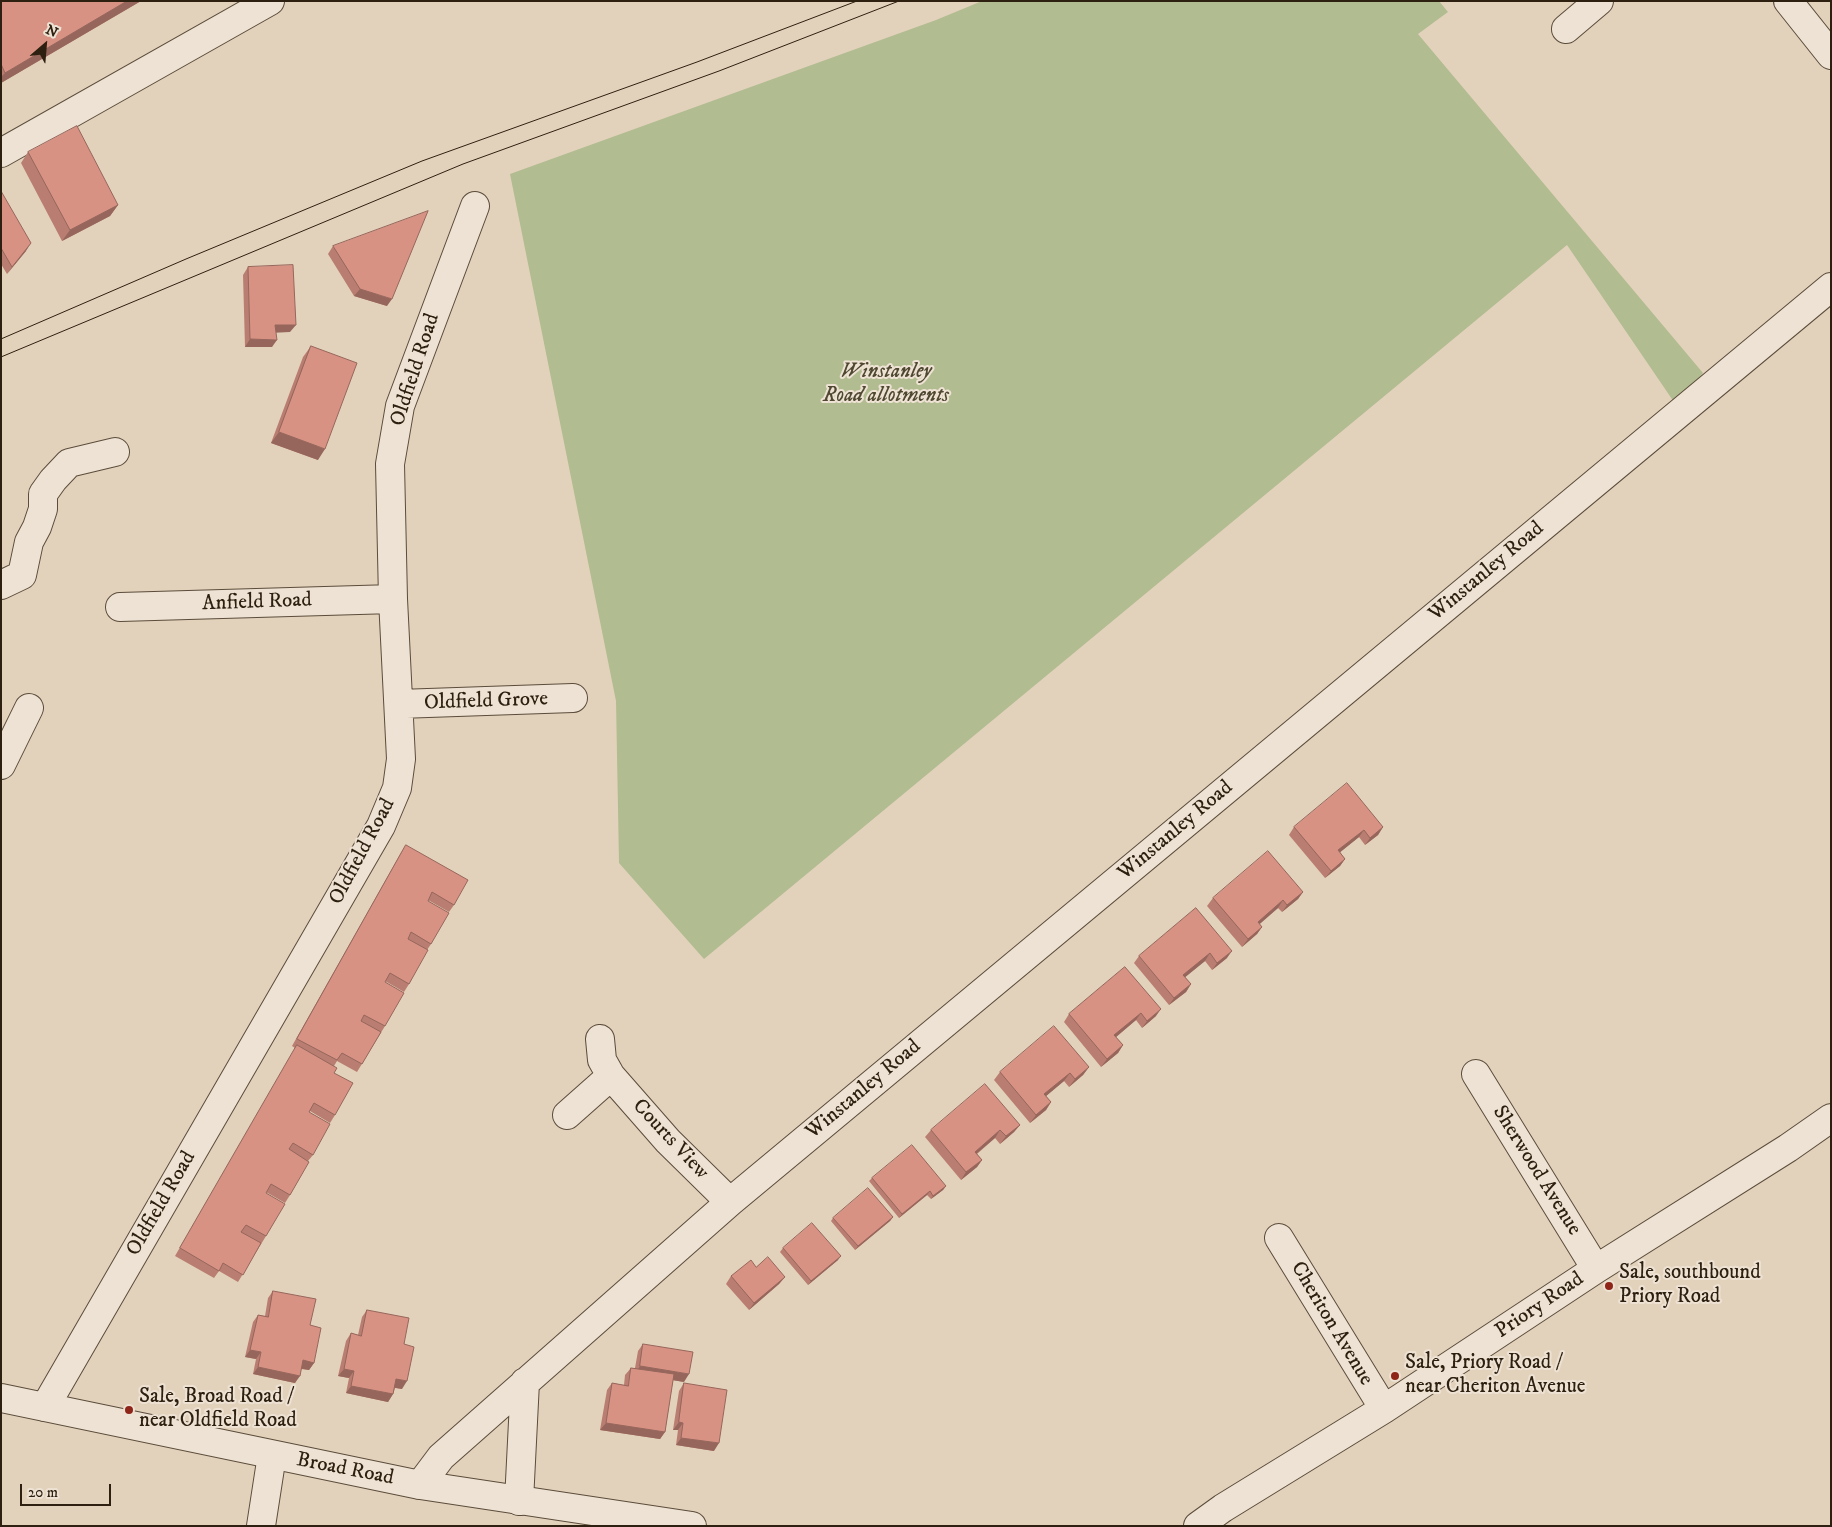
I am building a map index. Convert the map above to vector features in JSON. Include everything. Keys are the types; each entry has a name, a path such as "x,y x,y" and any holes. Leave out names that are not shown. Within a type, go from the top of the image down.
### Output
{"street":[{"path":"1,153 270,1"},
{"path":"1566,29 1599,1"},
{"path":"1788,1 1831,55"},
{"name":"Oldfield Road","path":"45,1407 380,826 397,788 401,759 393,599 390,464 400,406 475,206"},
{"name":"Winstanley Road","path":"420,1485 441,1457 730,1202 1831,287"},
{"path":"1,585 22,575 29,542 37,527 42,509 43,494 53,480 69,463 115,452"},
{"name":"Anfield Road","path":"120,607 393,599"},
{"name":"Oldfield Grove","path":"399,704 573,698"},
{"path":"1,765 29,708"},
{"name":"Courts View","path":"600,1039 602,1060 611,1076 668,1142 730,1202"},
{"name":"Sherwood Avenue","path":"1476,1074 1596,1269"},
{"path":"567,1115 611,1076"},
{"name":"Priory Road","path":"1198,1526 1223,1508 1384,1409 1596,1269 1788,1148 1831,1118"},
{"name":"Cheriton Avenue","path":"1279,1238 1384,1409"},
{"path":"519,1500 526,1382"},
{"name":"Broad Road","path":"1,1398 420,1485 661,1524 692,1526"},
{"path":"261,1526 272,1455"}],"green space":[{"name":"Winstanley Road allotments","path":"982,1 1439,1 1448,12 1418,34 1703,373 1676,405 1567,245 704,959 619,863 616,701 510,174 936,20"}],"building":[{"path":"1,1 127,1 5,73 1,64"},
{"path":"77,126 118,205 70,230 28,152"},
{"path":"1,191 31,243 12,267 1,248"},
{"path":"428,211 392,299 360,289 333,246"},
{"path":"293,265 296,325 275,325 277,340 250,339 248,267"},
{"path":"311,346 357,363 325,449 279,432"},
{"path":"1347,783 1383,827 1370,838 1364,830 1338,850 1345,859 1331,871 1294,827"},
{"path":"406,845 468,880 454,905 432,892 428,901 449,913 431,944 411,932 408,939 428,950 409,984 390,973 385,982 404,993 385,1026 364,1015 361,1021 381,1032 362,1064 342,1053 337,1060 297,1039"},
{"path":"1268,851 1303,892 1287,905 1283,900 1258,922 1262,927 1248,939 1213,898"},
{"path":"1196,908 1232,951 1217,963 1210,953 1183,975 1191,984 1174,998 1139,956"},
{"path":"1125,967 1161,1009 1147,1021 1141,1013 1114,1035 1123,1045 1107,1059 1069,1014"},
{"path":"1054,1026 1089,1067 1075,1079 1070,1073 1044,1094 1051,1102 1036,1115 1000,1072"},
{"path":"297,1045 337,1068 334,1073 353,1083 335,1115 314,1103 309,1112 330,1124 313,1155 293,1143 289,1149 309,1162 290,1195 271,1184 266,1193 285,1204 266,1236 246,1225 241,1232 261,1243 243,1275 223,1263 219,1271 180,1248"},
{"path":"985,1084 1020,1125 1006,1136 1000,1130 975,1152 982,1160 966,1172 931,1130"},
{"path":"912,1145 946,1186 933,1196 930,1191 902,1214 872,1178"},
{"path":"868,1188 893,1217 858,1246 833,1218"},
{"path":"812,1223 841,1256 811,1281 783,1248"},
{"path":"768,1257 785,1277 754,1303 731,1276 751,1260 756,1267"},
{"path":"273,1291 316,1299 310,1325 321,1328 314,1363 303,1360 300,1376 258,1367 261,1352 250,1350 258,1315 268,1317"},
{"path":"367,1310 409,1318 404,1344 414,1347 407,1381 396,1379 393,1394 351,1386 354,1371 344,1369 351,1333 361,1336"},
{"path":"643,1344 693,1352 689,1374 640,1366"},
{"path":"631,1368 674,1374 665,1432 606,1423 612,1383 628,1386"},
{"path":"684,1383 727,1390 719,1443 681,1438 683,1423 679,1422"}],"tram line":[{"path":"1,339 186,259 422,161 697,62 857,1"},
{"path":"1,357 463,164 719,71 899,1"}],"place":[{"name":"Sale, southbound Priory Road","path":"1609,1286"},
{"name":"Sale, Priory Road / near Cheriton Avenue","path":"1395,1376"},
{"name":"Sale, Broad Road / near Oldfield Road","path":"129,1410"}]}
